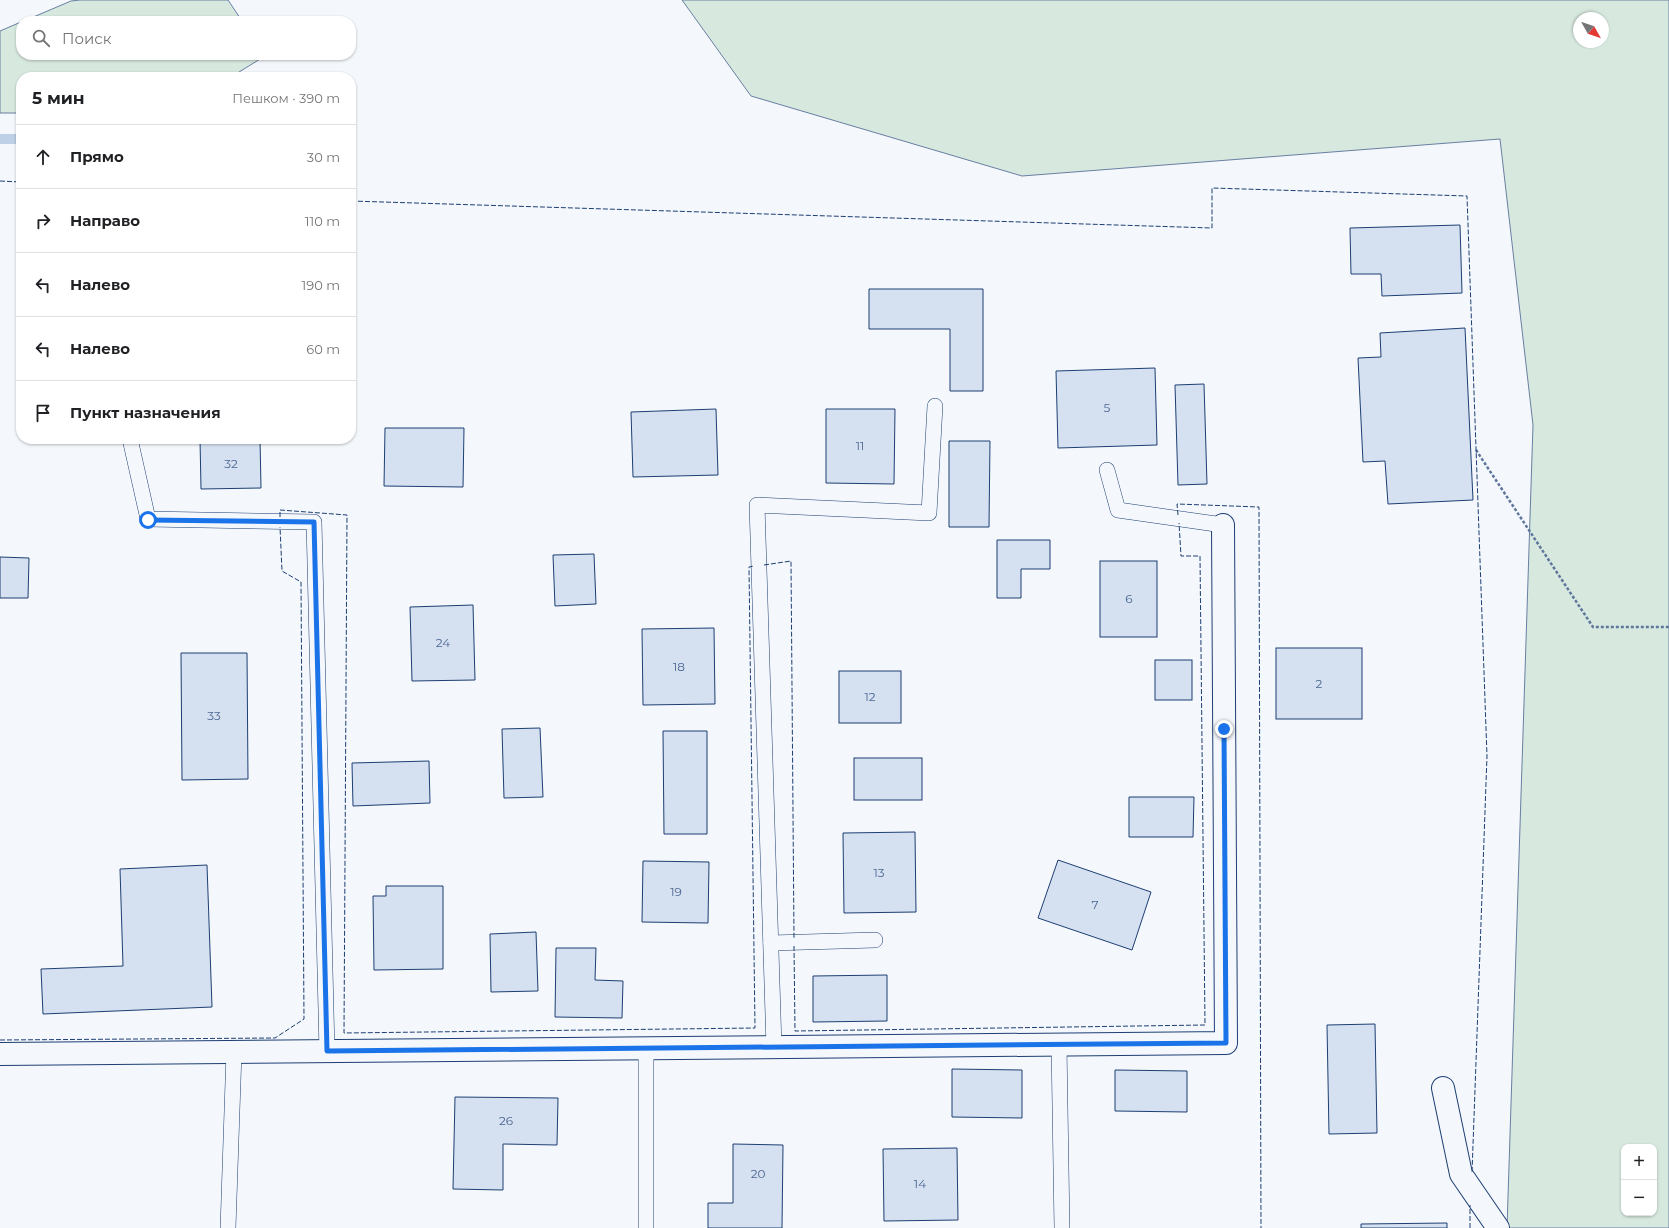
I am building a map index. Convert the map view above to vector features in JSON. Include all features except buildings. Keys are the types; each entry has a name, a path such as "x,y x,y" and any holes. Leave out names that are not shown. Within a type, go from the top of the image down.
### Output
{"street":[{"path":"0,1054 1226,1043 1223,525"},
{"path":"1443,1088 1461,1174 1498,1228"}],"lane":[{"path":"774,1047 757,505 928,513 935,406"},
{"path":"131,444 148,520 314,522 327,1051"},
{"path":"1108,470 1118,510 1223,525"},
{"path":"771,943 875,940"},
{"path":"1059,1045 1062,1228"},
{"path":"646,1048 646,1228"},
{"path":"228,1228 234,1052"}],"path":[{"path":"1476,450 1593,627 1669,628"}],"shaded area":[{"path":"228,0 239,16 36,16 71,1"},
{"path":"682,0 1669,0 1669,1228 1507,1228 1533,425 1500,139 1022,176 751,96"},
{"path":"16,24 16,60 259,60 239,72 16,72 16,113 0,113 0,31"}],"waterway":[{"path":"0,139 16,139"}],"fence":[{"path":"0,181 16,182"},
{"path":"356,201 1212,228 1212,188 1467,196 1487,756 1472,1173"},
{"path":"1178,515 1177,504 1259,507 1261,1228"},
{"path":"280,517 280,510 347,515 344,1033 755,1028 749,567 754,566"},
{"path":"794,946 795,1031 1205,1025 1200,556 1181,556 1179,523"},
{"path":"0,1040 275,1038 304,1019 301,582 282,571 280,527"},
{"path":"764,565 791,561 794,938"},
{"path":"1470,1205 1470,1228"}],"route":[{"path":"148,520 314,522 327,1051 1226,1043 1224,729"}]}
